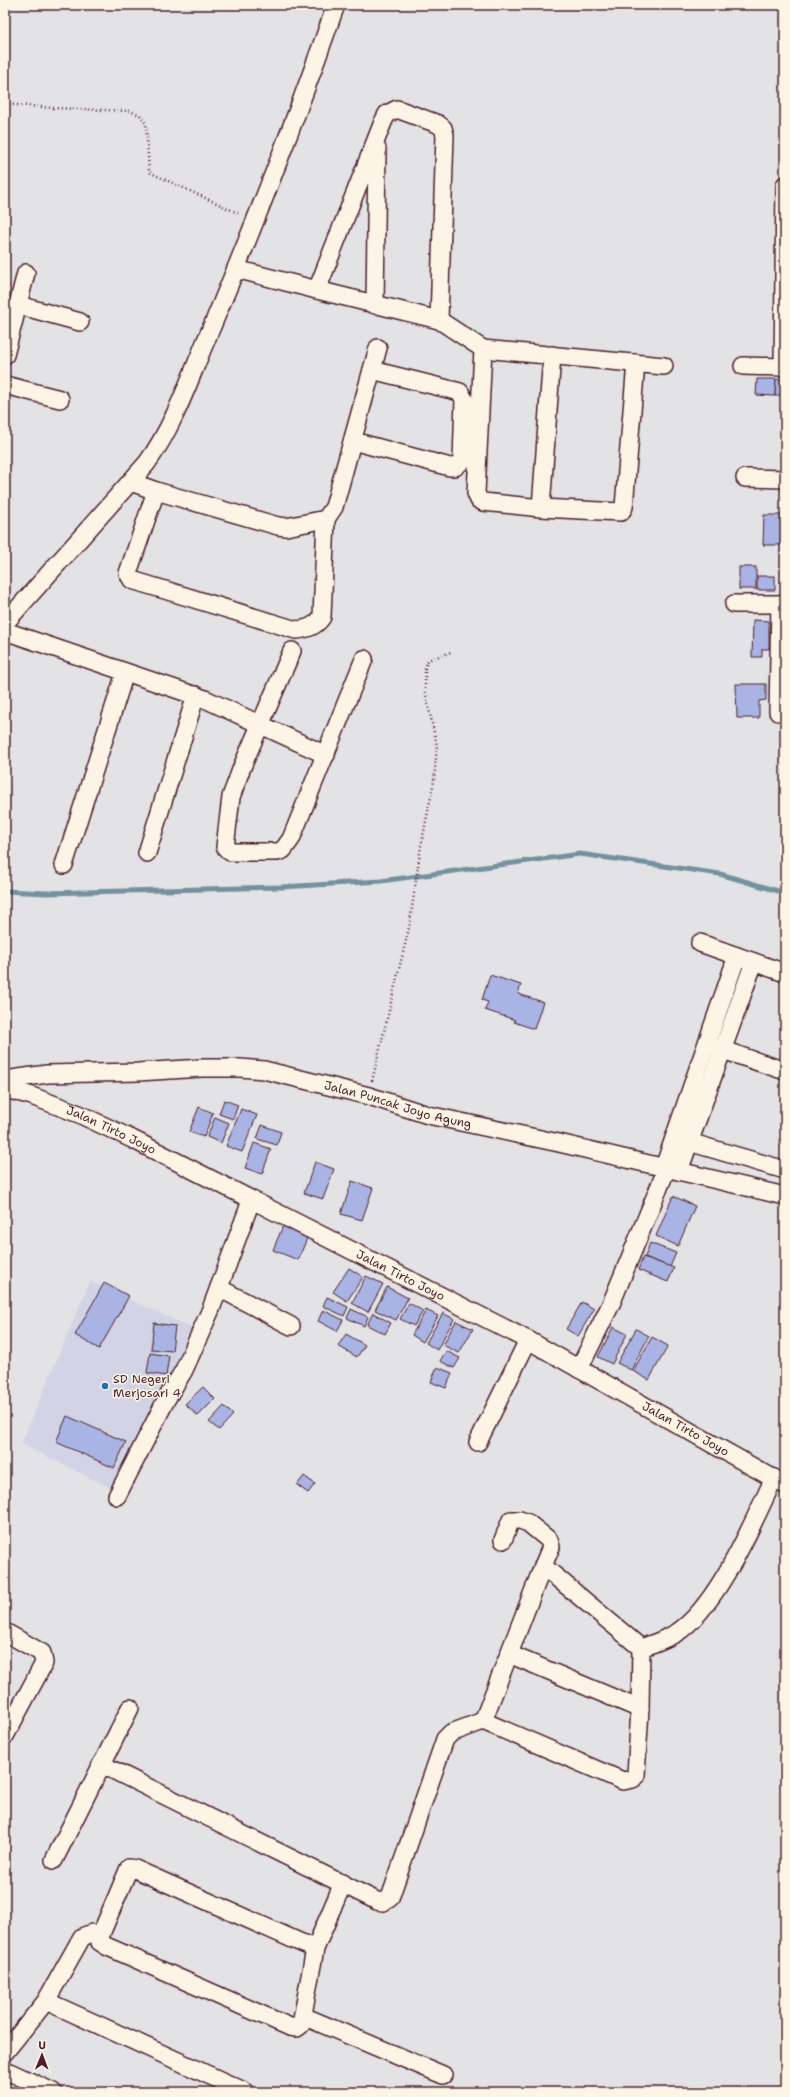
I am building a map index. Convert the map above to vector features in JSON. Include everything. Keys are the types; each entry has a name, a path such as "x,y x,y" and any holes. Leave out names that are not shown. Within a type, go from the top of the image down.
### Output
{"street":[{"path":"5,623 131,482 163,442 256,222 336,5"},
{"path":"317,290 387,114 397,109 438,124 443,128 445,135 439,320"},
{"path":"375,305 377,140"},
{"path":"743,366 784,367 785,185"},
{"path":"236,269 439,320 483,348 664,366"},
{"path":"5,355 26,273"},
{"path":"18,305 80,322"},
{"path":"156,491 128,573 132,580 296,630 311,627 322,617 326,519 334,507 378,348"},
{"path":"483,348 476,493 479,500 483,502 541,508 621,512 624,507 636,363"},
{"path":"541,508 552,355"},
{"path":"353,441 450,467 455,467 462,461 464,399 460,392 372,370"},
{"path":"5,385 60,399"},
{"path":"745,478 785,479"},
{"path":"131,482 156,491 278,526 286,527 326,519"},
{"path":"734,604 782,604 778,712"},
{"path":"5,631 196,696 326,755"},
{"path":"292,651 260,724 231,797 225,847 230,852 277,852 287,846 326,755 364,659"},
{"path":"64,865 125,673"},
{"path":"147,853 196,696"},
{"path":"700,943 785,973"},
{"path":"670,1168 689,1142 737,956"},
{"path":"579,1369 611,1304 670,1168 714,1047 754,962"},
{"path":"714,1047 785,1071"},
{"name":"Jalan Puncak Joyo Agung","path":"5,1080 47,1074 240,1068 264,1070 369,1096 428,1115 670,1168 785,1196"},
{"name":"Jalan Tirto Joyo","path":"5,1089 29,1095 79,1114 132,1139 528,1340 780,1482"},
{"path":"689,1142 785,1170"},
{"path":"117,1496 167,1398 184,1370 219,1288 252,1201"},
{"path":"219,1288 291,1326"},
{"path":"478,1442 528,1340"},
{"path":"641,1648 682,1630 708,1600 725,1575 755,1520 780,1482"},
{"path":"483,1721 551,1547 549,1540 528,1523 520,1520 511,1520 503,1540"},
{"path":"543,1566 641,1648"},
{"path":"5,1632 42,1653 44,1658 44,1663 5,1736"},
{"path":"101,1764 377,1901 383,1902 390,1898 446,1739 451,1733 483,1721 623,1781 629,1781 636,1775 640,1709 641,1648"},
{"path":"509,1654 640,1709"},
{"path":"54,1860 130,1708"},
{"path":"315,1949 135,1869 129,1868 101,1934 100,1942 106,1946 290,2027 297,2028 301,2024 303,2016 315,1949 342,1883"},
{"path":"5,2052 46,2001 82,1937 92,1933 101,1934"},
{"path":"46,2001 246,2092"},
{"path":"303,2016 443,2075"},
{"path":"5,2070 53,2092"}],"path":[{"path":"5,104 53,108 129,111 140,115 146,124 148,172 256,222"},
{"path":"369,1096 409,928 419,860 434,781 437,746 425,691 425,668 428,660 451,652"}],"shaded area":[{"name":"SD Negeri Merjosari 4","path":"90,1281 194,1329 111,1488 21,1444"}],"building":[{"path":"757,379 776,379 775,396 756,395"},
{"path":"776,379 785,380 785,396 775,396"},
{"path":"764,515 782,515 781,545 763,545"},
{"path":"739,567 756,567 756,589 739,589"},
{"path":"757,576 775,576 775,590 757,590"},
{"path":"753,620 769,621 769,649 762,649 762,657 752,657"},
{"path":"736,684 766,684 766,700 759,701 759,718 737,718"},
{"path":"490,975 521,985 518,994 543,1002 534,1029 514,1022 515,1020 485,1010 488,1002 482,1000"},
{"path":"224,1100 238,1105 233,1119 219,1114"},
{"path":"199,1107 213,1113 204,1137 189,1132"},
{"path":"241,1109 257,1115 242,1152 226,1146"},
{"path":"215,1117 229,1123 221,1143 207,1137"},
{"path":"262,1125 281,1132 277,1145 257,1139"},
{"path":"254,1143 271,1149 262,1174 245,1168"},
{"path":"315,1162 334,1169 323,1199 304,1193"},
{"path":"352,1181 373,1188 362,1220 341,1214"},
{"path":"673,1196 695,1206 678,1246 656,1236"},
{"path":"285,1221 310,1231 298,1260 273,1250"},
{"path":"650,1243 676,1253 670,1267 645,1257"},
{"path":"643,1257 674,1268 668,1282 638,1270"},
{"path":"349,1268 363,1277 347,1301 333,1292"},
{"path":"366,1276 383,1284 368,1312 352,1303"},
{"path":"104,1283 129,1296 99,1349 75,1335"},
{"path":"387,1287 408,1298 396,1320 375,1310"},
{"path":"327,1297 348,1307 344,1316 323,1306"},
{"path":"582,1302 594,1309 578,1336 566,1329"},
{"path":"409,1303 423,1311 414,1326 400,1319"},
{"path":"351,1309 368,1317 364,1326 347,1318"},
{"path":"323,1310 343,1320 337,1331 318,1321"},
{"path":"426,1310 438,1316 423,1342 412,1335"},
{"path":"373,1313 391,1323 385,1334 367,1325"},
{"path":"443,1313 454,1319 437,1350 426,1343"},
{"path":"456,1321 473,1329 459,1353 443,1345"},
{"path":"154,1323 175,1326 172,1351 151,1349"},
{"path":"613,1327 627,1334 612,1364 598,1357"},
{"path":"636,1329 649,1336 631,1370 617,1363"},
{"path":"346,1334 365,1345 357,1357 338,1346"},
{"path":"652,1337 668,1346 649,1380 633,1371"},
{"path":"446,1351 460,1358 454,1368 440,1361"},
{"path":"150,1353 169,1356 166,1376 147,1373"},
{"path":"437,1367 452,1373 446,1388 431,1382"},
{"path":"203,1387 215,1399 198,1416 185,1404"},
{"path":"224,1406 233,1415 219,1430 209,1422"},
{"path":"67,1416 126,1442 114,1468 56,1442"},
{"path":"304,1476 315,1484 308,1493 297,1485"}],"waterway":[{"path":"5,891 46,893 282,887 381,881 580,854 720,874 785,893"}],"place":[{"name":"SD Negeri Merjosari 4","path":"105,1386"}]}
